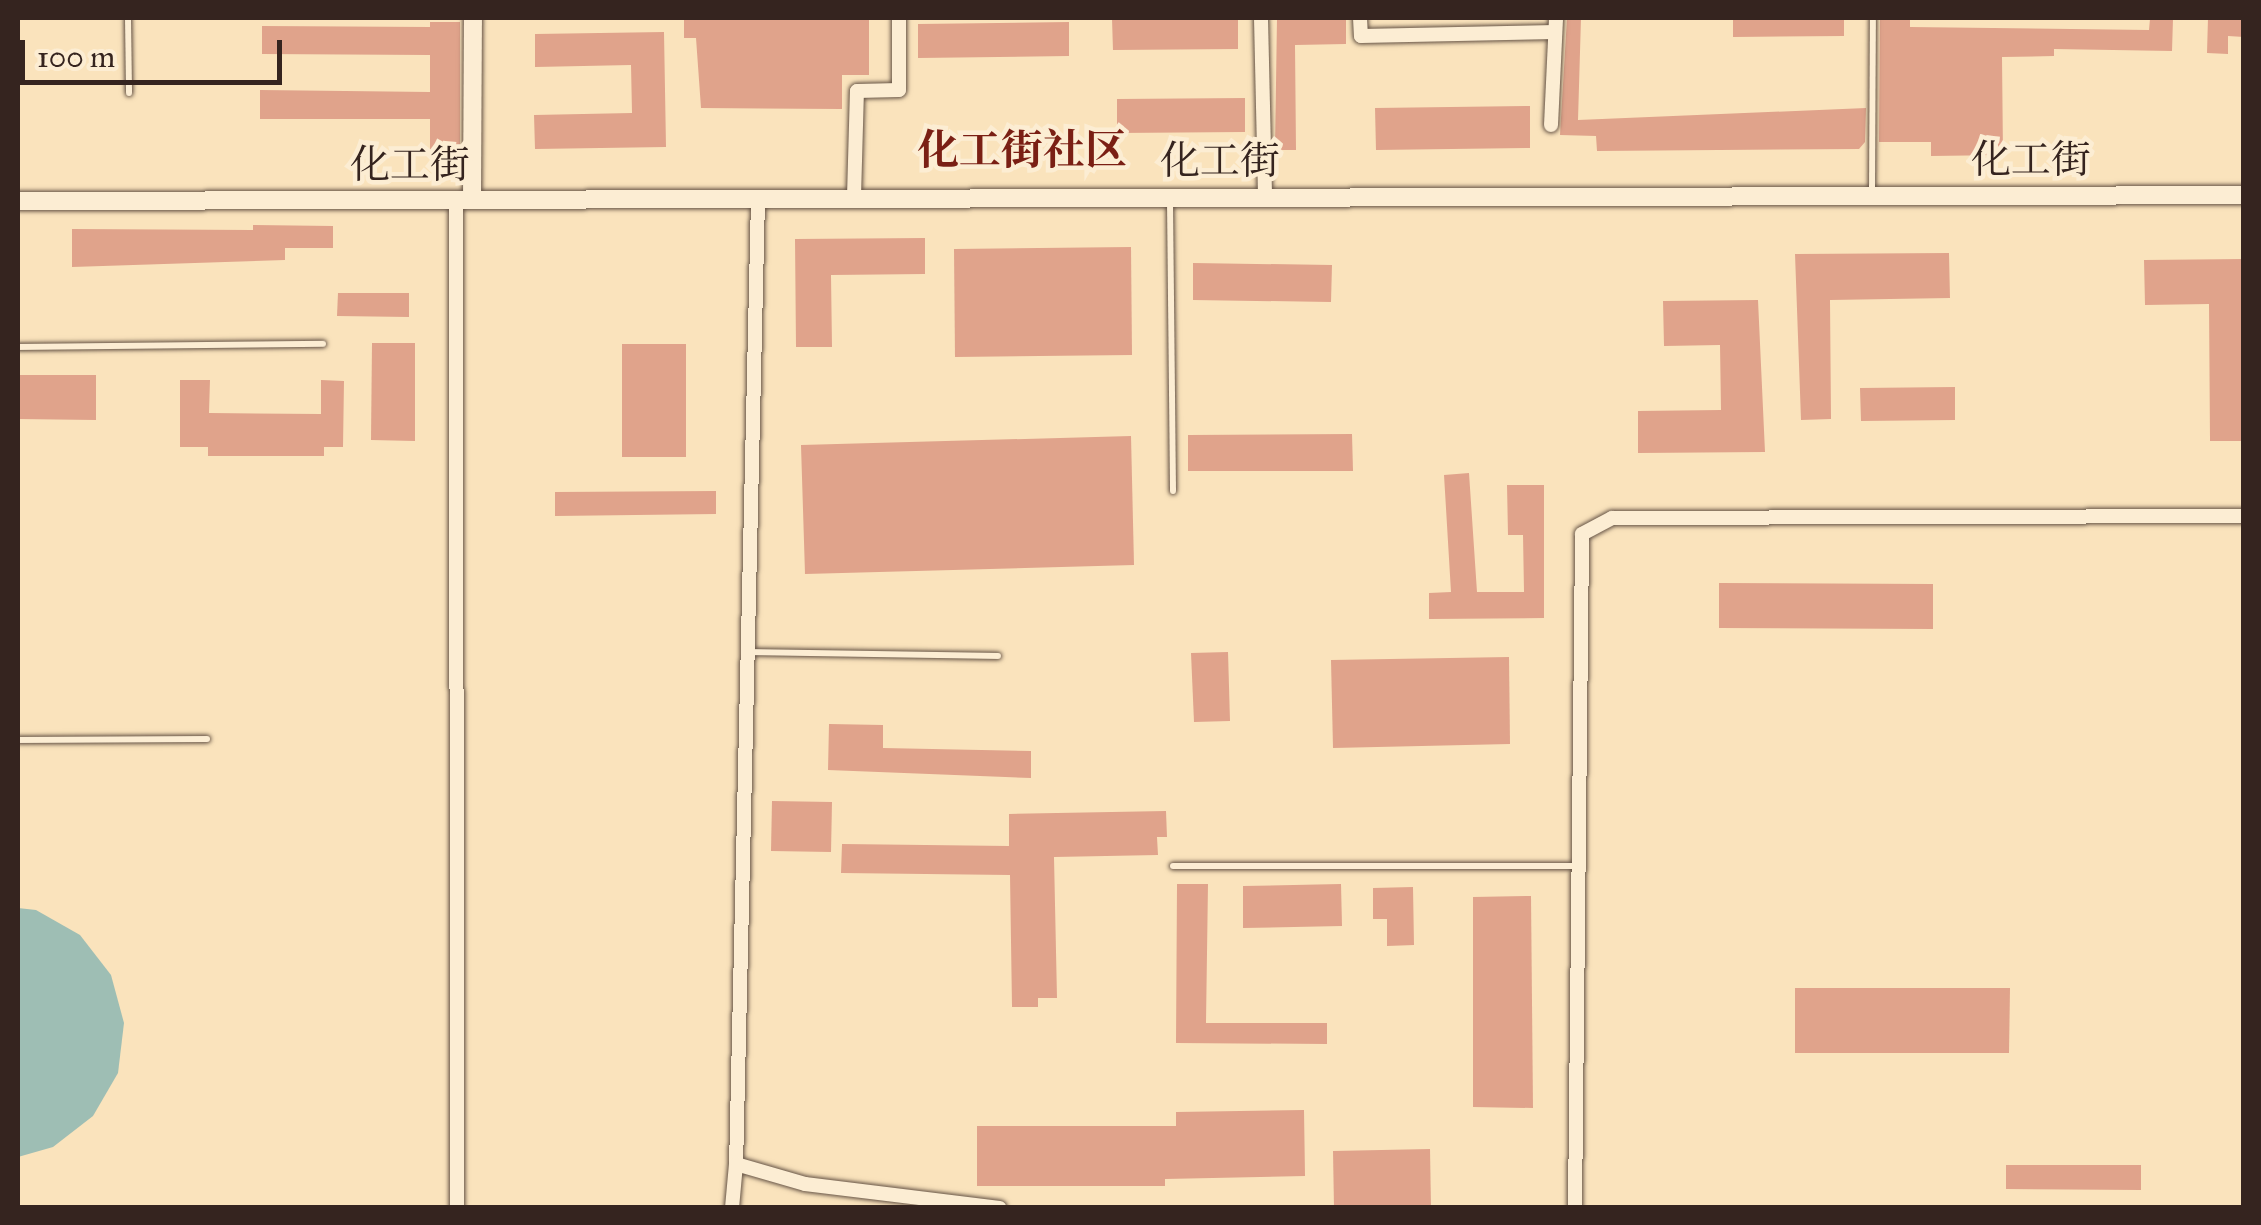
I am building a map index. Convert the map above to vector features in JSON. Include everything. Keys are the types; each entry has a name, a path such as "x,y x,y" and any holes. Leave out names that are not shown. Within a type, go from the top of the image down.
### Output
{"street":[{"path":"457,1208 464,199 472,18"},
{"path":"854,197 858,92 899,90 899,18"},
{"path":"1261,18 1265,196"},
{"path":"1360,18 1360,36 1555,25 1551,125"},
{"name":"化工街","path":"18,200 2244,196"},
{"path":"732,1208 758,198"},
{"path":"1575,1208 1578,545 1600,520 2244,516"},
{"path":"736,1164 805,1184 1000,1208"}],"lane":[{"path":"128,18 128,93"},
{"path":"1872,195 1873,18"},
{"path":"1170,196 1173,491"},
{"path":"18,347 323,344"},
{"path":"748,652 998,656"},
{"path":"18,740 208,739"},
{"path":"1173,866 1576,866"}],"water":[{"path":"18,908 36,910 80,935 111,975 124,1023 118,1073 93,1116 53,1147 18,1157"}],"building":[{"path":"684,18 869,18 869,75 842,75 842,109 701,108 696,38 684,38"},
{"path":"1238,18 1238,49 1113,50 1112,19"},
{"path":"1277,18 1346,18 1346,44 1295,45 1296,150 1275,150"},
{"path":"1567,18 1581,18 1578,120 1866,108 1865,142 1859,149 1597,151 1596,136 1560,135"},
{"path":"1733,18 1844,18 1844,36 1733,37"},
{"path":"1880,18 1910,18 1910,27 2149,30 2150,19 2173,19 2172,51 2054,49 2054,56 2002,57 2003,155 1931,156 1931,142 1879,142"},
{"path":"2208,18 2244,18 2244,37 2228,36 2228,54 2207,53"},
{"path":"430,22 460,22 460,169 430,169 430,119 260,119 260,90 430,92 430,55 262,54 262,26 430,27"},
{"path":"1069,22 1069,56 918,58 918,24"},
{"path":"664,32 666,147 535,149 534,115 632,113 631,65 535,67 535,34"},
{"path":"1245,98 1245,132 1117,133 1117,99"},
{"path":"1530,106 1530,148 1376,150 1375,108"},
{"path":"253,225 333,226 333,248 285,248 285,260 72,267 72,229 253,230"},
{"path":"925,238 925,274 831,275 832,347 796,347 795,239"},
{"path":"1131,247 1132,355 955,357 954,249"},
{"path":"1949,253 1950,298 1830,300 1831,419 1801,420 1795,254"},
{"path":"2244,259 2244,441 2210,441 2209,304 2145,305 2144,260"},
{"path":"1193,263 1332,265 1331,302 1193,300"},
{"path":"338,293 409,293 409,317 337,316"},
{"path":"1758,300 1765,452 1638,453 1638,411 1721,410 1720,345 1664,346 1663,301"},
{"path":"372,343 415,343 415,441 371,440"},
{"path":"622,344 686,344 686,457 622,457"},
{"path":"18,375 96,375 96,420 18,419"},
{"path":"180,380 210,380 209,413 321,414 321,380 344,381 343,447 324,447 324,456 208,456 208,447 180,447"},
{"path":"1955,387 1955,420 1861,421 1860,388"},
{"path":"1352,434 1353,471 1188,471 1188,435"},
{"path":"1131,436 1134,565 805,574 801,445"},
{"path":"1469,473 1477,592 1524,592 1523,535 1508,535 1507,485 1544,485 1544,618 1429,619 1429,593 1451,592 1444,475"},
{"path":"716,491 716,514 555,516 555,492"},
{"path":"1719,583 1933,584 1933,629 1719,628"},
{"path":"1228,652 1230,721 1194,722 1191,653"},
{"path":"1509,657 1510,744 1333,748 1331,660"},
{"path":"829,724 883,725 883,748 1031,751 1031,778 828,770"},
{"path":"772,801 832,802 831,852 771,851"},
{"path":"1166,811 1167,837 1157,837 1158,855 1054,857 1057,998 1038,998 1038,1007 1012,1007 1010,875 841,873 842,844 1009,846 1009,814"},
{"path":"1177,884 1208,884 1206,1023 1327,1023 1327,1044 1176,1043"},
{"path":"1341,884 1342,926 1243,928 1243,886"},
{"path":"1413,887 1414,945 1387,946 1387,919 1373,919 1373,888"},
{"path":"1531,896 1533,1108 1473,1107 1473,897"},
{"path":"1795,988 2010,988 2009,1053 1795,1053"},
{"path":"1304,1110 1305,1176 1165,1179 1165,1186 977,1186 977,1126 1176,1126 1176,1112"},
{"path":"1430,1149 1431,1208 1334,1208 1333,1151"},
{"path":"2006,1165 2141,1165 2141,1190 2006,1189"}],"district":[{"name":"化工街社区","path":"1022,150"}]}
